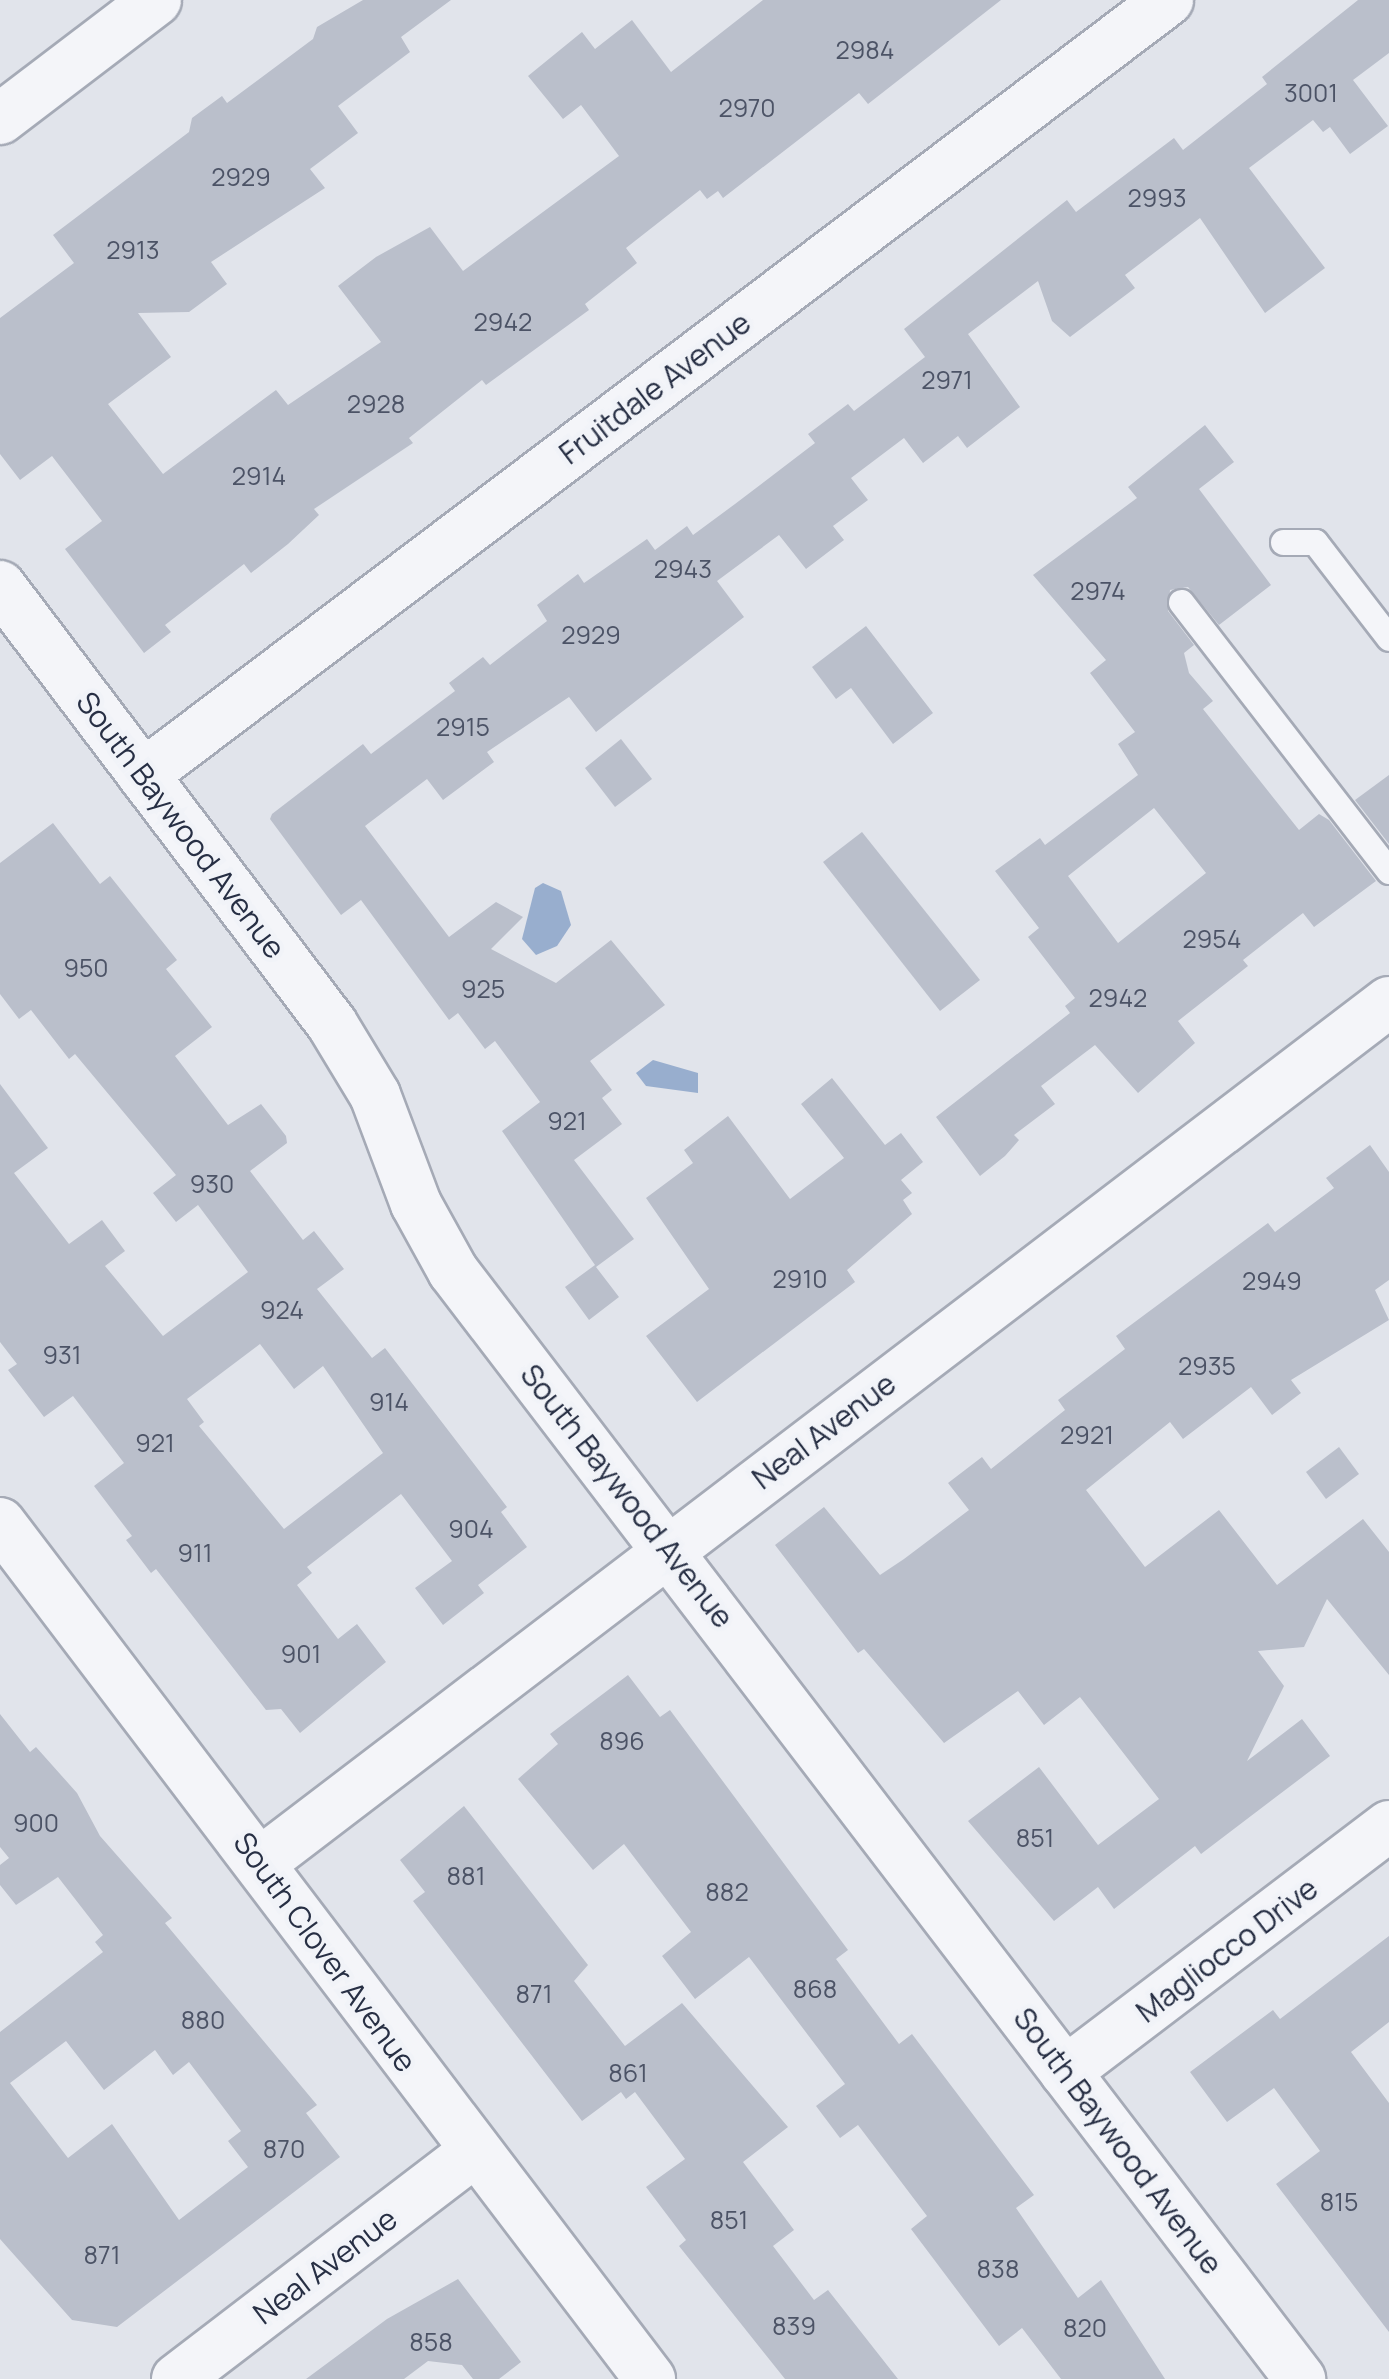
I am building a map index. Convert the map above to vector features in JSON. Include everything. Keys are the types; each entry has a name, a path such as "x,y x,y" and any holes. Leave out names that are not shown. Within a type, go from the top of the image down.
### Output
{"street":[{"path":"0,119 156,0"},
{"name":"Fruitdale Avenue","path":"142,775 1168,0"},
{"name":"South Baywood Avenue","path":"0,586 332,1024 374,1095 416,1204 453,1270 1300,2379"},
{"name":"Neal Avenue","path":"260,1863 668,1548 1389,1002"},
{"name":"South Clover Avenue","path":"0,1524 650,2379"},
{"name":"Magliocco Drive","path":"1065,2072 1389,1826"},
{"name":"Neal Avenue","path":"177,2379 474,2152"}],"lane":[{"path":"1284,542 1315,542 1389,638"},
{"path":"1181,602 1389,871"}],"water":[{"path":"543,883 561,891 571,925 557,946 536,955 522,939 535,888"},
{"path":"653,1060 698,1073 698,1093 646,1086 636,1073"}],"building":[{"path":"363,0 451,0 401,37 410,52 338,106 358,133 310,169 325,188 211,262 227,284 189,312 138,313 171,357 108,404 163,474 276,390 288,405 381,342 338,286 376,257 430,227 463,271 619,156 581,105 563,119 528,76 582,32 595,49 632,20 671,72 763,0 1001,0 868,104 859,93 723,198 718,191 707,199 700,190 626,248 637,263 585,304 589,310 486,385 482,380 409,438 413,443 314,509 319,515 288,544 251,573 244,564 165,625 171,632 144,653 65,549 102,521 52,456 20,480 0,454 0,318 74,263 53,235 189,132 192,118 222,96 227,103 313,39 317,27"},
{"path":"1358,0 1389,0 1389,53 1353,80 1388,126 1350,154 1330,127 1323,132 1313,120 1249,168 1325,268 1265,313 1200,218 1125,275 1135,288 1070,337 1052,321 1038,281 968,334 1020,407 967,448 958,436 923,463 904,438 851,478 868,500 833,526 844,540 806,569 779,535 717,581 744,617 596,732 569,697 487,752 494,762 443,800 427,779 365,826 449,937 496,902 523,917 491,949 556,983 611,940 665,1005 590,1061 612,1090 602,1098 622,1124 574,1160 634,1239 596,1267 619,1297 589,1320 565,1287 595,1265 502,1131 540,1102 495,1041 485,1049 458,1013 449,1020 361,900 341,915 270,819 272,814 363,744 371,754 455,691 449,683 483,657 490,665 547,621 537,605 578,574 584,583 647,539 655,550 687,526 693,535 735,504 815,443 808,434 848,404 854,411 925,357 904,329 1067,200 1076,212 1174,138 1183,150 1267,84 1262,77"},
{"path":"1205,425 1234,462 1199,489 1271,585 1219,625 1188,587 1170,590 1168,611 1194,645 1184,653 1189,673 1213,701 1203,709 1299,830 1319,814 1329,820 1376,881 1314,927 1303,913 1243,960 1248,966 1178,1021 1195,1043 1138,1093 1095,1045 1041,1086 1055,1104 1014,1135 1019,1140 980,1176 936,1117 1070,1013 1065,1006 1075,998 1028,937 1039,928 995,871 1040,838 1045,845 1138,775 1118,744 1135,732 1090,673 1106,660 1033,575 1137,498 1128,487","holes":["1154,808 1206,873 1118,943 1068,876"]},
{"path":"866,626 933,713 893,744 851,688 836,699 812,667"},
{"path":"621,739 652,779 615,807 585,768"},
{"path":"1389,775 1389,844 1355,800"},
{"path":"53,823 100,884 110,876 177,960 166,969 212,1027 175,1056 228,1125 261,1104 286,1136 287,1143 250,1171 303,1240 314,1231 344,1269 317,1289 372,1358 385,1348 507,1507 501,1512 527,1547 478,1585 484,1593 443,1625 415,1588 452,1561 401,1494 307,1567 312,1573 297,1585 338,1639 357,1624 386,1662 300,1733 281,1709 266,1710 156,1569 151,1573 126,1540 132,1536 94,1486 124,1463 73,1396 44,1417 8,1370 17,1364 0,1342 0,1084 48,1148 14,1173 69,1244 102,1220 125,1251 105,1266 163,1336 248,1272 198,1205 176,1222 153,1193 176,1175 75,1054 69,1059 31,1010 19,1019 0,994 0,863","holes":["260,1344 294,1389 323,1366 383,1453 284,1529 199,1426 204,1422 187,1399"]},
{"path":"862,832 980,980 940,1011 823,862"},
{"path":"832,1078 885,1145 901,1133 923,1162 901,1180 912,1193 903,1200 912,1214 847,1270 855,1282 697,1402 646,1336 709,1289 646,1198 693,1163 684,1150 728,1116 790,1199 844,1158 801,1104"},
{"path":"1370,1145 1389,1172 1389,1280 1375,1290 1389,1320 1291,1380 1301,1393 1272,1415 1251,1387 1183,1439 1170,1422 1086,1490 1145,1567 1219,1510 1277,1585 1363,1519 1389,1552 1389,1675 1327,1599 1304,1647 1258,1651 1284,1686 1247,1761 1302,1719 1330,1756 1201,1854 1195,1846 1114,1909 1098,1887 1054,1921 968,1821 1039,1767 1098,1845 1159,1799 1080,1697 1044,1725 1018,1691 944,1743 864,1649 858,1653 775,1545 824,1507 880,1575 904,1559 969,1510 948,1483 982,1457 991,1469 1065,1410 1058,1400 1125,1349 1116,1336 1268,1223 1275,1232 1334,1188 1326,1178"},
{"path":"1339,1447 1359,1474 1326,1499 1306,1472"},
{"path":"628,1675 660,1717 670,1710 848,1950 836,1959 899,2044 912,2034 1034,2195 1016,2208 1078,2298 1101,2280 1165,2379 1061,2379 1022,2328 999,2346 911,2229 927,2216 858,2125 840,2138 816,2106 845,2084 749,1957 695,1999 662,1956 691,1932 624,1844 593,1870 518,1779 558,1744 550,1734"},
{"path":"0,1714 30,1752 36,1747 77,1793 100,1836 172,1918 165,1923 317,2105 306,2113 340,2157 117,2327 72,2320 0,2239 0,2032 103,1952 95,1942 103,1935 58,1877 16,1905 0,1885 0,1865 9,1858 0,1847","holes":["66,2041 104,2090 155,2050 173,2075 189,2062 241,2131 228,2141 248,2167 179,2220 112,2124 68,2158 10,2083"]},
{"path":"464,1806 588,1965 574,1981 625,2046 682,2003 788,2127 743,2162 794,2230 773,2246 814,2300 828,2290 898,2379 785,2379 679,2246 686,2240 646,2187 685,2159 635,2092 626,2099 621,2092 582,2121 413,1901 425,1892 400,1860"},
{"path":"1389,1936 1389,2022 1351,2052 1389,2103 1389,2332 1276,2184 1320,2151 1274,2088 1227,2122 1190,2072 1273,2010 1280,2019"},
{"path":"458,2279 521,2362 499,2379 473,2379 462,2365 428,2361 404,2379 306,2379 387,2319"}]}
